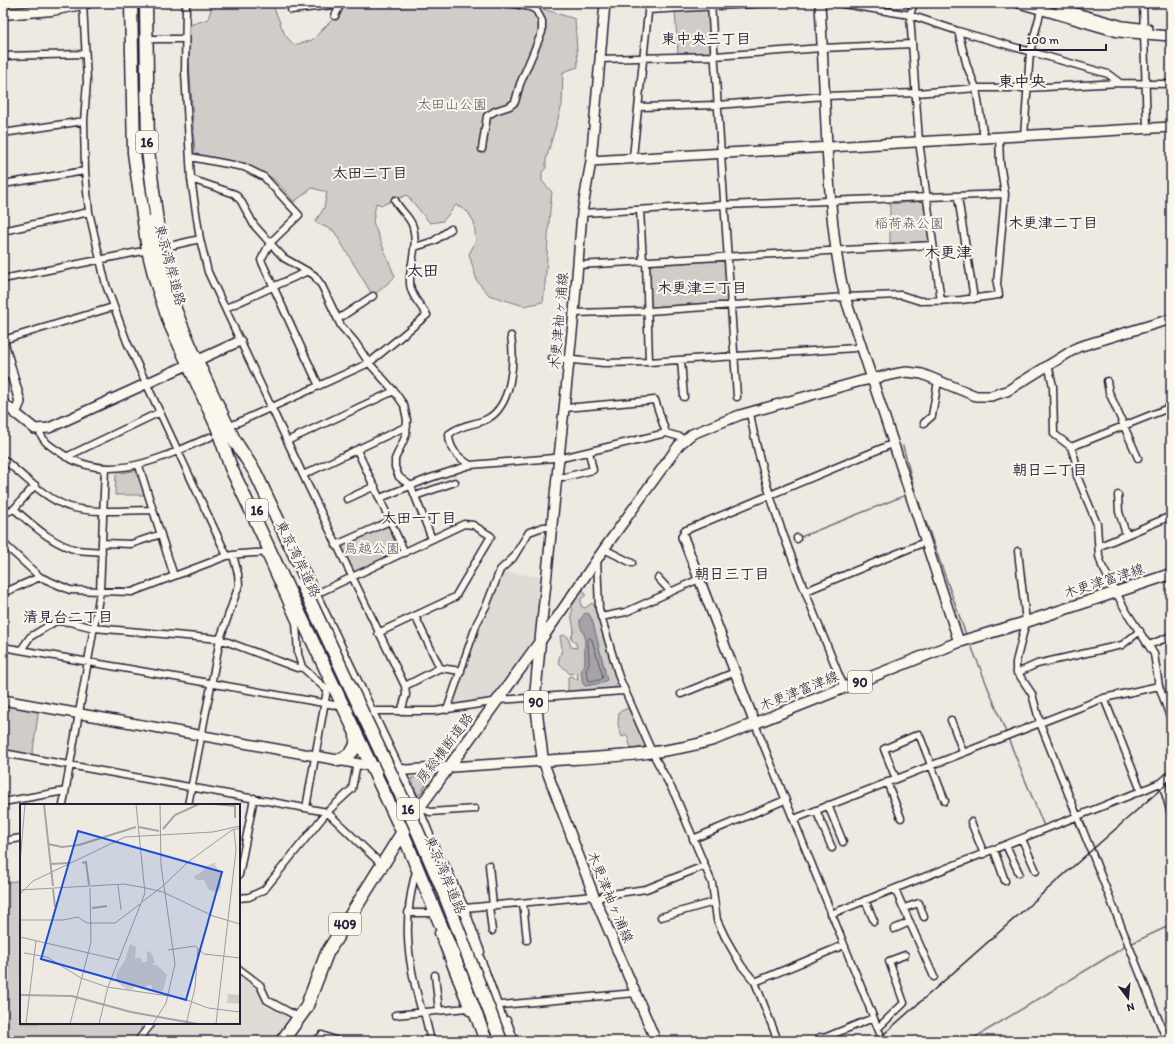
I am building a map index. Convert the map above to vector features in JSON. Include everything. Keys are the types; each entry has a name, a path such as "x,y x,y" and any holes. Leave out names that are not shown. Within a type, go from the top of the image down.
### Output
{"highway":[{"name":"16","path":"123,3 127,154 141,242 148,250"},
{"name":"東京湾岸道路","path":"131,3 134,146 147,225 193,363 223,434 414,823 444,893 501,1041"},
{"name":"東京湾岸道路","path":"137,3 142,152 148,250 156,282 170,324 193,363"},
{"name":"16","path":"146,3 148,151 164,279"},
{"name":"16","path":"223,434 231,468 267,552 344,707 402,832 417,872 461,974 486,1041"},
{"name":"16","path":"223,434 255,472 396,768 419,809 438,862 482,968 508,1041"},
{"name":"東京湾岸道路","path":"298,585 408,827 438,897 495,1041"},
{"path":"338,760 346,757 355,750 357,745 356,734"},
{"name":"房総横断道路","path":"282,1041 306,1008 327,953 381,864 419,809"}],"main road":[{"path":"3,14 52,10 84,3"},
{"name":"木更津富津線","path":"543,761 652,752 699,744 755,724 959,642 1026,622 1171,574"},
{"name":"90","path":"540,642 535,697 543,761"},
{"name":"房総横断道路","path":"419,809 540,642"}],"street":[{"path":"84,3 87,81 84,120 85,171 89,212 99,259 113,307 146,384 238,574 239,585 220,639 193,786 188,804"},
{"path":"186,3 184,39 191,179 200,239 208,272 226,308 270,408 404,686 406,695 401,712"},
{"path":"482,149 487,116 495,111 510,106 515,102 520,84 542,32 542,21 536,10 530,7 510,3"},
{"name":"木更津袖ヶ浦線","path":"540,642 574,313 582,214 591,161 605,3"},
{"path":"633,157 649,3"},
{"path":"648,10 711,5 771,3"},
{"path":"820,3 831,201 836,251 845,297 892,444 959,642"},
{"path":"837,3 910,15 958,31 1108,74 1120,83"},
{"path":"914,3 910,15 919,141 941,301"},
{"path":"1019,3 1042,5 1143,32 1171,36"},
{"path":"1142,3 1147,128"},
{"path":"292,10 341,4"},
{"path":"335,16 341,4"},
{"path":"711,5 737,397"},
{"path":"1024,136 1026,88 1030,52 1042,5"},
{"path":"1143,32 1171,30"},
{"path":"958,31 967,66 976,88 984,138"},
{"path":"146,39 184,39"},
{"path":"600,59 714,56 822,48 912,44"},
{"path":"3,56 85,54"},
{"path":"639,107 718,105 824,96 916,93 976,88 1026,88 1120,83 1171,84"},
{"path":"3,133 84,120"},
{"path":"591,161 633,157 1171,127"},
{"path":"574,313 649,311 845,297 901,295 920,302 999,295 997,284 1005,194 1000,163 999,137"},
{"path":"190,158 244,167 264,177 299,215 270,243 261,260 275,287 319,386"},
{"path":"3,184 85,171"},
{"path":"191,179 235,194 241,201 254,225 284,258 306,272 314,275 341,326 356,342 369,364 394,391 404,405 407,426 406,435 395,463 399,477 411,486 432,539"},
{"path":"582,214 724,205 1005,194"},
{"path":"958,197 974,298"},
{"path":"40,429 44,441 66,457 84,465 105,468 138,466 223,434 270,408 369,364 427,315 410,289 415,247 412,224 409,218 398,208 395,200"},
{"path":"640,210 649,311 650,362"},
{"path":"3,231 89,212"},
{"path":"415,247 434,241 451,229"},
{"path":"161,248 200,239"},
{"path":"578,265 933,245"},
{"path":"3,279 148,250"},
{"path":"226,308 306,272"},
{"path":"338,319 373,296"},
{"path":"16,414 20,402 7,375 3,342 113,307"},
{"path":"540,642 597,558 683,440 700,430 750,412 871,379 907,372 922,374 965,393 985,397 1007,391 1078,346 1114,334 1171,319"},
{"path":"470,465 453,451 449,441 449,434 465,424 487,419 499,408 510,382 512,370 513,351 511,336"},
{"path":"3,403 35,428 49,428 240,341"},
{"path":"552,358 604,363 650,362 855,348 861,345"},
{"path":"681,360 684,397"},
{"path":"1048,364 1053,386 1054,434 1071,447 1075,458 1077,476 1097,524 1100,546 1099,556 1102,566 1115,592 1149,645 1156,663 1159,686 1171,720"},
{"path":"924,423 932,416 938,381"},
{"path":"1107,381 1109,392 1138,458"},
{"path":"287,441 394,391"},
{"path":"564,408 656,400 666,433"},
{"path":"1071,447 1171,407"},
{"path":"66,457 160,412"},
{"path":"750,412 756,448 770,495 844,688"},
{"path":"303,475 407,426"},
{"path":"380,498 470,465 559,458 666,433 680,437 683,440"},
{"path":"883,1041 755,724 683,537 684,531 892,444"},
{"path":"357,450 405,552"},
{"path":"557,477 565,477 593,470 589,452"},
{"path":"3,459 48,495 69,506 83,510 153,510"},
{"path":"138,466 174,576"},
{"path":"63,804 100,592 105,468"},
{"path":"415,496 455,482"},
{"path":"3,514 14,509 35,485"},
{"path":"347,499 374,486"},
{"path":"1118,495 1119,512 1126,534"},
{"path":"14,509 41,532 59,543 77,550 102,552"},
{"path":"1100,546 1171,516"},
{"path":"336,545 390,521"},
{"path":"314,595 464,524 473,525 491,536 455,597 378,633"},
{"path":"447,710 477,623 487,604 500,570 504,564 513,558 529,532 543,527 552,527"},
{"path":"103,543 131,544 161,534"},
{"path":"806,591 925,542"},
{"path":"3,543 40,577 70,590 100,592 132,592 230,556 267,552 296,623 298,654 302,667 327,690 326,703 306,808"},
{"path":"604,549 632,563"},
{"path":"1018,552 1026,622 1016,662 1017,673 1032,694 1040,722 1077,817 1168,1041"},
{"path":"597,558 599,609 624,691 652,752 675,795 712,883 718,920 731,950 755,982 778,1041"},
{"path":"3,593 40,577"},
{"path":"658,578 670,591"},
{"path":"601,617 626,612 699,579"},
{"path":"415,616 440,668"},
{"path":"21,650 30,637 56,621 70,622 94,628 220,639 297,668 302,667"},
{"path":"1017,673 1037,664 1122,645 1140,631"},
{"path":"1149,645 1171,636"},
{"path":"3,647 369,711 401,712 447,710 492,702 535,697 624,691"},
{"path":"404,686 440,668 460,671"},
{"path":"681,694 735,672"},
{"path":"794,819 1104,698 1159,686"},
{"path":"1104,698 1141,791"},
{"path":"3,700 371,766 407,770 543,761"},
{"path":"951,720 963,752"},
{"path":"896,779 884,749 919,734 945,801"},
{"path":"3,752 327,812 381,864"},
{"name":"木更津袖ヶ浦線","path":"543,761 595,898 656,1041"},
{"path":"240,898 249,897 264,890 327,812 352,789 357,763"},
{"path":"831,914 1141,791 1162,782 1171,774"},
{"path":"887,782 900,818"},
{"path":"1162,782 1171,814"},
{"path":"3,802 65,791"},
{"path":"240,870 254,798"},
{"path":"693,839 786,800"},
{"path":"828,805 843,842"},
{"path":"419,809 430,812 475,809"},
{"path":"816,810 832,848"},
{"path":"971,822 984,854"},
{"path":"3,841 20,838"},
{"path":"1022,839 1036,871"},
{"path":"1006,845 1019,873"},
{"path":"994,850 1005,881"},
{"path":"438,862 445,865 465,908 515,1041"},
{"path":"489,865 492,931"},
{"path":"465,908 595,898 605,895 646,889 704,866"},
{"path":"417,872 430,913 480,1041"},
{"path":"417,872 410,895 406,934 410,962 431,1041"},
{"path":"895,889 934,977"},
{"path":"864,900 874,921"},
{"path":"661,917 714,902"},
{"path":"523,903 527,940"},
{"path":"904,908 920,903 924,917"},
{"path":"408,913 430,913"},
{"path":"894,929 910,922"},
{"path":"755,982 844,944"},
{"path":"878,1028 904,1003 888,961 905,956"},
{"path":"240,969 260,986 267,1000 298,1018"},
{"path":"436,975 439,1011"},
{"path":"501,1005 636,993"},
{"path":"395,1015 467,1008"},
{"path":"820,1037 824,1038 874,1018"},
{"path":"143,1041 139,1039 151,1024"},
{"path":"316,1041 322,1035 337,1041"}],"shaded area":[{"path":"502,572 543,577 539,641 496,702 450,706"},
{"path":"240,976 258,991 263,1004 269,1009 279,1011 292,1021 276,1041 148,1040 147,1034 155,1024 240,1024"}],"green space":[{"name":"太田山公園","path":"213,3 272,3 285,35 294,45 312,40 335,17 344,3 380,3 384,5 410,3 541,3 543,9 575,19 578,67 563,72 562,105 546,159 546,168 542,172 542,181 552,192 543,302 524,306 489,295 477,281 469,254 476,241 474,222 468,212 456,205 443,221 430,223 407,195 382,205 376,203 373,222 395,277 373,296 334,231 315,222 324,208 327,192 312,188 294,202 274,180 250,166 195,154 187,26 208,19"},
{"path":"709,8 712,53 678,53 675,11"},
{"name":"稲荷森公園","path":"924,201 930,243 890,246 890,204"},
{"path":"724,260 728,300 725,302 651,307 649,265"},
{"path":"138,470 144,495 115,495 116,474"},
{"name":"鳥越公園","path":"389,526 400,553 352,575 340,546"},
{"path":"582,588 586,595 581,599 581,606 585,608 592,603 598,610 608,652 618,681 614,691 573,693 568,690 568,677 571,676 578,680 577,672 570,674 558,662 562,649 560,636 565,635 568,637 571,647 577,648 576,643 571,638 574,630 571,613 573,610 570,603","holes":["585,614 589,614 592,620 605,670 604,682 585,686 581,669 585,664 585,637 581,618"]},
{"path":"3,700 39,707 32,758 3,753"},
{"path":"628,708 646,745 644,747 631,749 627,735 622,737 618,725 619,712"},
{"path":"431,777 420,794 418,796 411,778"},
{"path":"20,880 20,1024 142,1024 139,1041 17,1041 3,1029 3,883"}],"water":[{"path":"585,613 589,614 593,623 607,680 601,683 585,686 583,684 581,669 585,664 585,637 580,625 580,620"}],"waterway":[{"path":"903,446 915,491 966,635"},
{"path":"798,538 906,495"},
{"path":"970,643 1007,735"},
{"path":"1008,738 1044,826 1073,814"},
{"path":"1144,786 1159,781"},
{"path":"1079,812 1135,790"},
{"path":"1130,944 1171,925"},
{"path":"969,1041 1126,946"}],"railway":[{"path":"876,1041 1171,780"}],"district":[{"name":"東中央三丁目","path":"706,39"},
{"name":"東中央","path":"1022,81"},
{"name":"太田二丁目","path":"370,173"},
{"name":"木更津二丁目","path":"1053,223"},
{"name":"木更津","path":"948,252"},
{"name":"太田","path":"423,270"},
{"name":"木更津三丁目","path":"702,288"},
{"name":"朝日二丁目","path":"1050,470"},
{"name":"太田一丁目","path":"419,518"},
{"name":"朝日三丁目","path":"732,574"},
{"name":"清見台二丁目","path":"68,617"}]}
